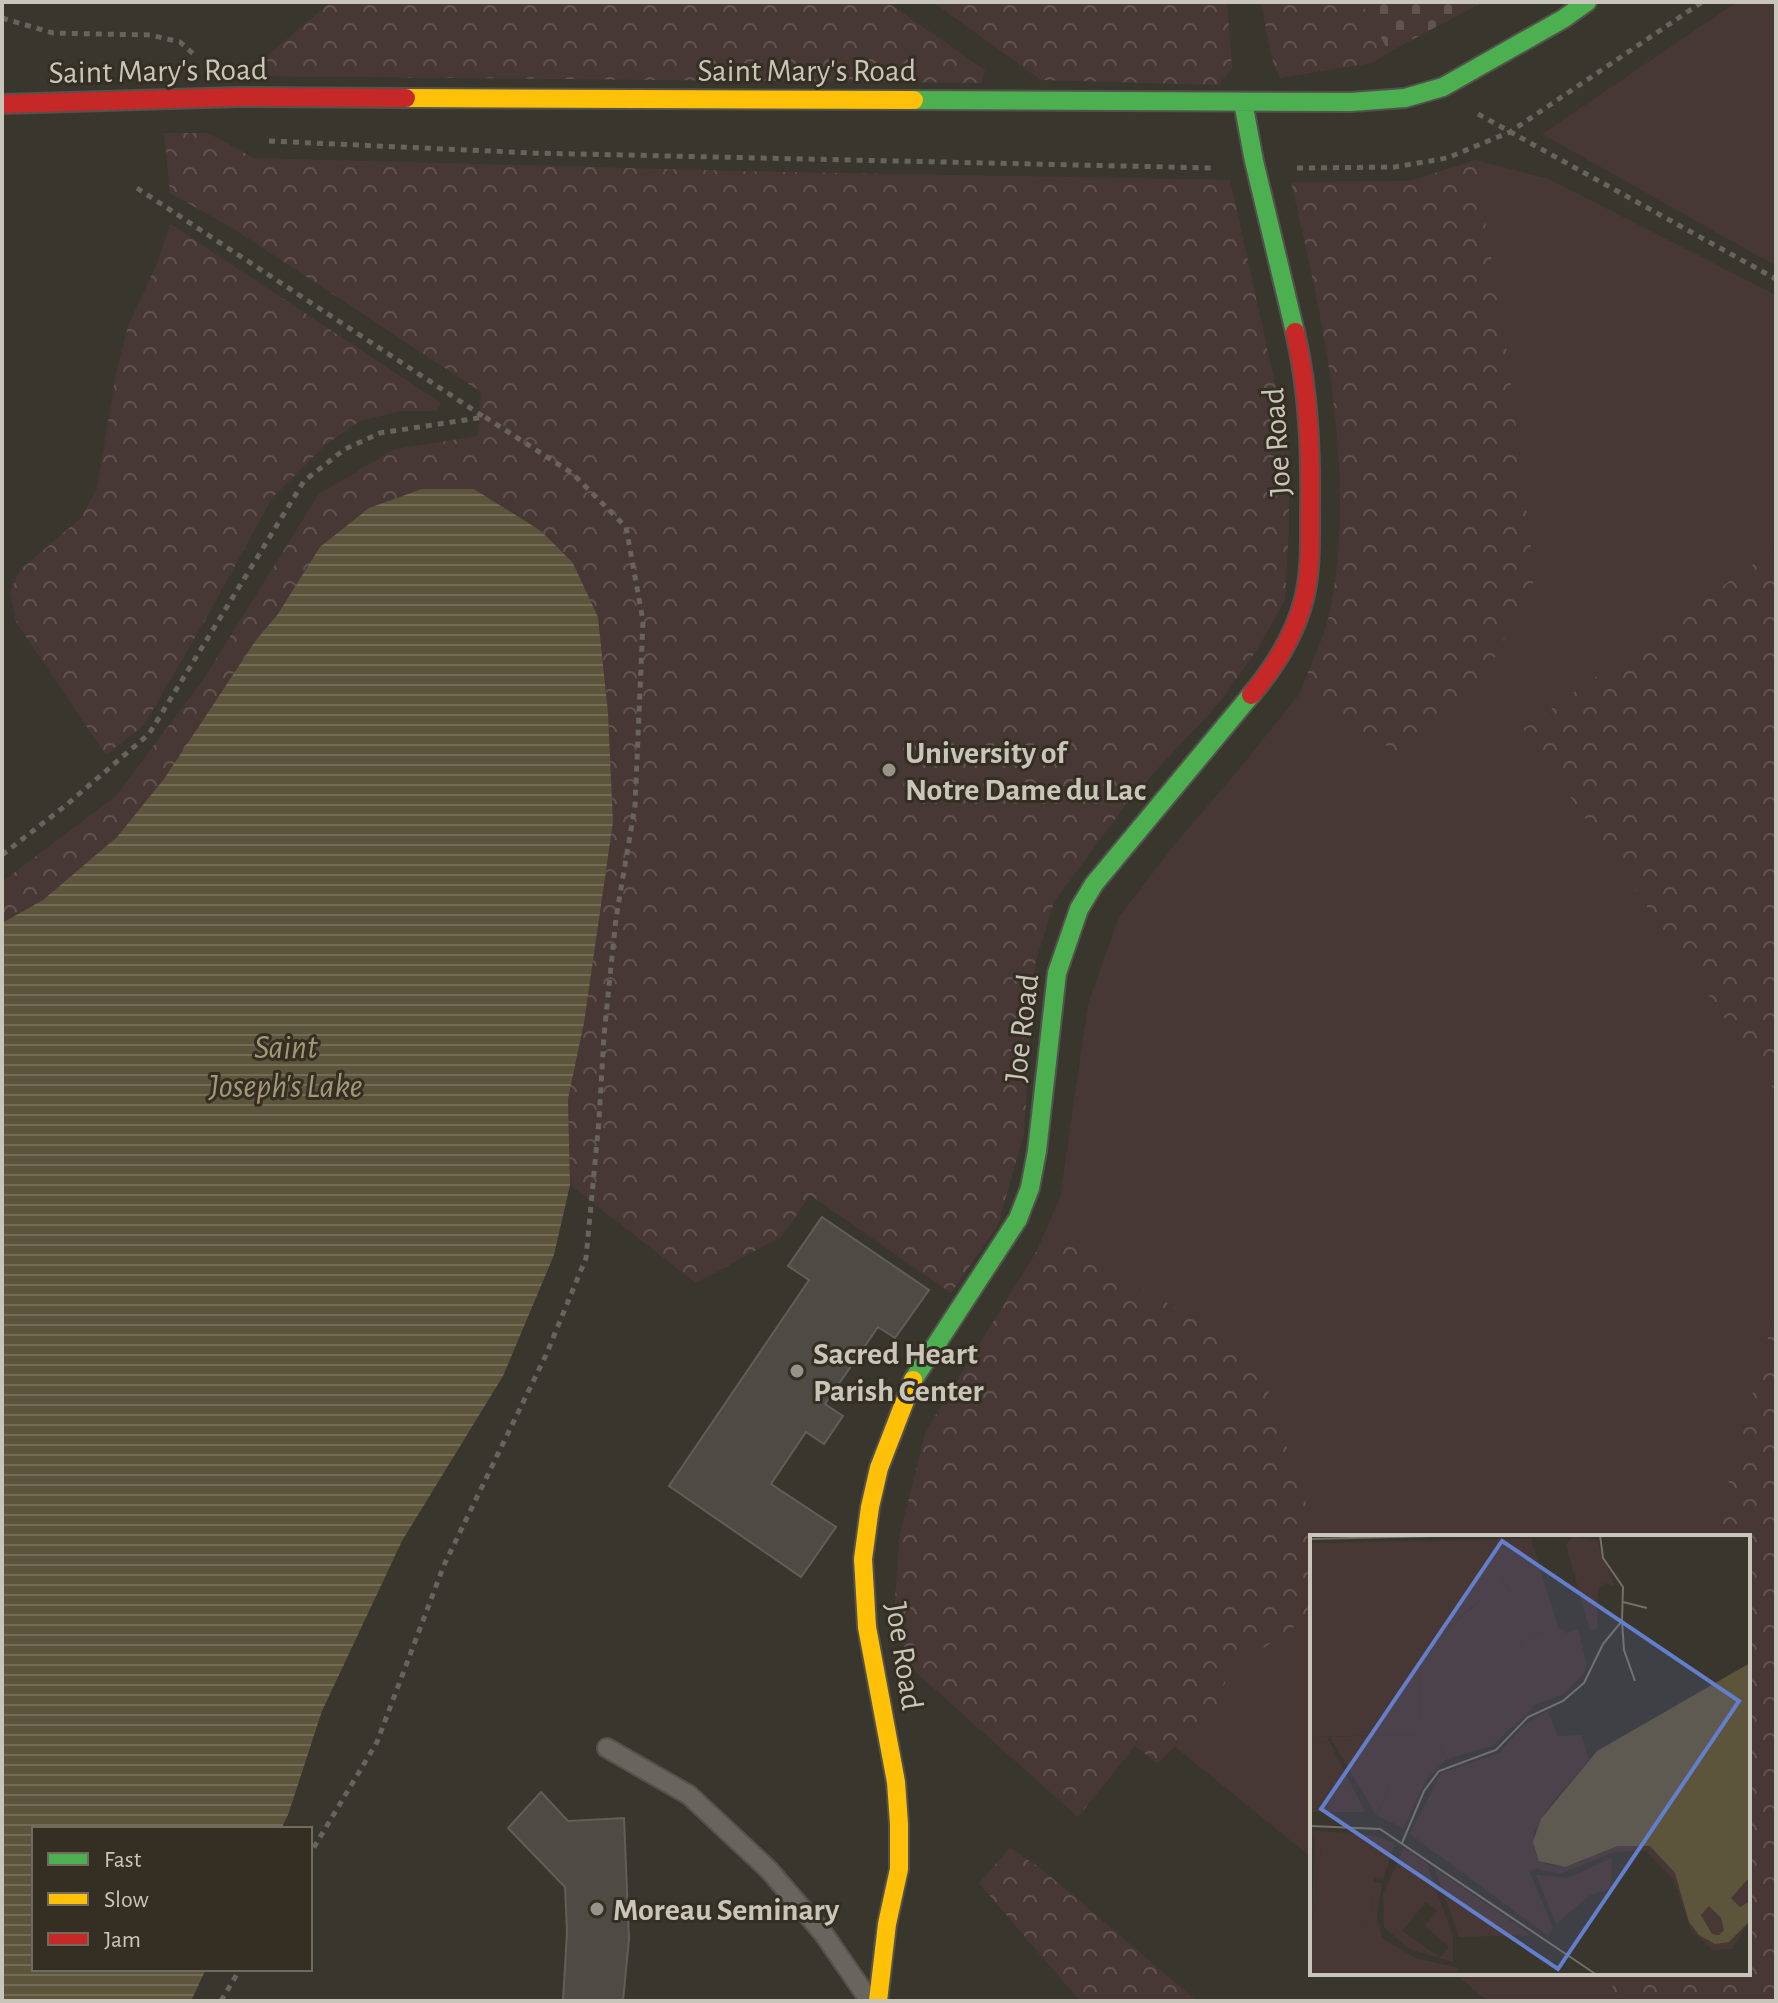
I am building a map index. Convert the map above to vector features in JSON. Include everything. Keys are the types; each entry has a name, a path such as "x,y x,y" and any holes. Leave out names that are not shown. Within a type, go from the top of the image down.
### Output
{"street":[{"name":"Saint Mary's Road","path":"2,104 239,97 1351,102 1405,98 1443,87 1563,19 1587,2"},
{"name":"Joe Road","path":"878,2001 887,1924 899,1869 896,1782 867,1627 863,1559 879,1468 905,1396 921,1365 1018,1219 1030,1188 1057,973 1079,909 1094,884 1266,677 1288,639 1303,603 1310,571 1311,446 1301,358 1243,102"}],"lane":[{"path":"607,1748 689,1795 769,1870 823,1933 870,2001"}],"path":[{"path":"1283,168 1395,167 1447,158 1510,132 1702,2"},
{"path":"2,18 53,33 150,35 180,42 201,60"},
{"path":"1443,87 1460,105 1776,279"},
{"path":"260,140 533,153 1226,169"},
{"path":"137,188 572,473 626,527 643,621 635,806 615,933 586,1258 546,1355 444,1565 377,1742 312,1851"},
{"path":"2,855 149,734 304,481 345,449 380,433 485,417"},
{"path":"221,2001 239,1971"}],"green space":[{"path":"331,2 887,2 985,70 982,83 258,76 259,63"},
{"path":"933,2 1227,2 1232,68 1218,85 1041,80"},
{"path":"1261,2 1361,2 1389,52 1372,63 1280,78 1272,59"},
{"path":"1361,2 1483,2 1389,52"},
{"path":"1737,2 1776,2 1776,266 1542,134"},
{"path":"164,133 208,133 254,158 1230,180 1289,447 1285,600 1258,648 1221,701 1132,796 1054,902 1035,964 1024,1133 998,1225 951,1293 810,1195 782,1236 696,1283 570,1185 568,1099 584,1023 613,822 608,713 598,617 573,563 541,531 278,614 256,640 164,780 117,837 43,900 2,923 2,882 116,796 203,680 319,494 395,449 478,436 481,392 234,229 170,193"},
{"path":"1475,160 1549,179 1776,295 1776,548 1523,729 1776,1092 1776,1308 1715,1535 1317,1535 1271,1402 1259,1355 1068,1243 1036,1252 1060,1198 1088,1004 1119,917 1174,845 1300,693 1402,754 1535,579 1506,346"},
{"path":"1475,160 1506,346 1535,579 1476,694 1402,755 1300,693 1329,617 1338,553 1340,500 1338,446 1324,339 1291,182 1410,181"},
{"path":"170,224 441,403 436,411 401,411 360,421 325,445 272,498 144,725 106,755 16,622 10,593 19,571 81,518 97,488 116,373 128,326 157,264"},
{"path":"1776,548 1776,1092 1523,729"},
{"path":"1068,1243 1259,1355 1271,1402 1317,1535 1310,1535 1310,1611 1301,1622 1229,1672 1214,1711 1157,1763 1135,1746 1078,1817 909,1666 894,1613 900,1533 926,1431 1036,1252"},
{"path":"1776,1308 1776,2001 1618,2001 1608,1975 1750,1975 1750,1535 1715,1535"},
{"path":"1310,1611 1310,1856 1174,1746 1214,1711 1229,1672 1301,1622"},
{"path":"1010,1848 1039,1867 1197,2001 1080,2001 979,1883"},
{"path":"1456,1975 1608,1975 1618,2001 1488,2001"}],"water":[{"name":"Saint Joseph's Lake","path":"422,489 474,489 541,531 573,563 598,617 608,713 613,822 584,1023 568,1099 570,1185 554,1255 503,1376 402,1541 322,1711 282,1827 32,1827 32,1971 205,1971 191,2001 2,2001 2,923 43,900 117,837 164,779 256,640 278,614 320,547 369,508"}],"building":[{"name":"Sacred Heart Parish Center","path":"822,1217 929,1290 895,1338 878,1327 825,1404 843,1416 824,1444 806,1432 771,1484 836,1527 801,1577 669,1486 809,1280 788,1266"},
{"name":"Moreau Seminary","path":"541,1792 568,1821 624,1818 629,1939 623,2001 563,2001 567,1932 565,1887 508,1828"}],"traffic: fast":[{"path":"914,100 1351,102 1405,98 1443,87 1563,19 1587,2"},
{"path":"1243,102 1295,332"},
{"path":"913,1380 1018,1219 1030,1188 1057,973 1079,909 1094,884 1251,695"}],"traffic: slow":[{"path":"406,98 914,100"},
{"path":"878,2001 887,1924 899,1869 899,1824 896,1782 867,1627 863,1559 879,1468 913,1380"}],"traffic: jam":[{"path":"2,104 239,97 406,98"},
{"path":"1251,695 1268,674 1289,638 1300,612 1308,578 1309,445 1306,400 1295,332"}],"place":[{"name":"University of Notre Dame du Lac","path":"889,770"},
{"name":"Sacred Heart Parish Center","path":"797,1371"},
{"name":"Moreau Seminary","path":"597,1909"}]}
